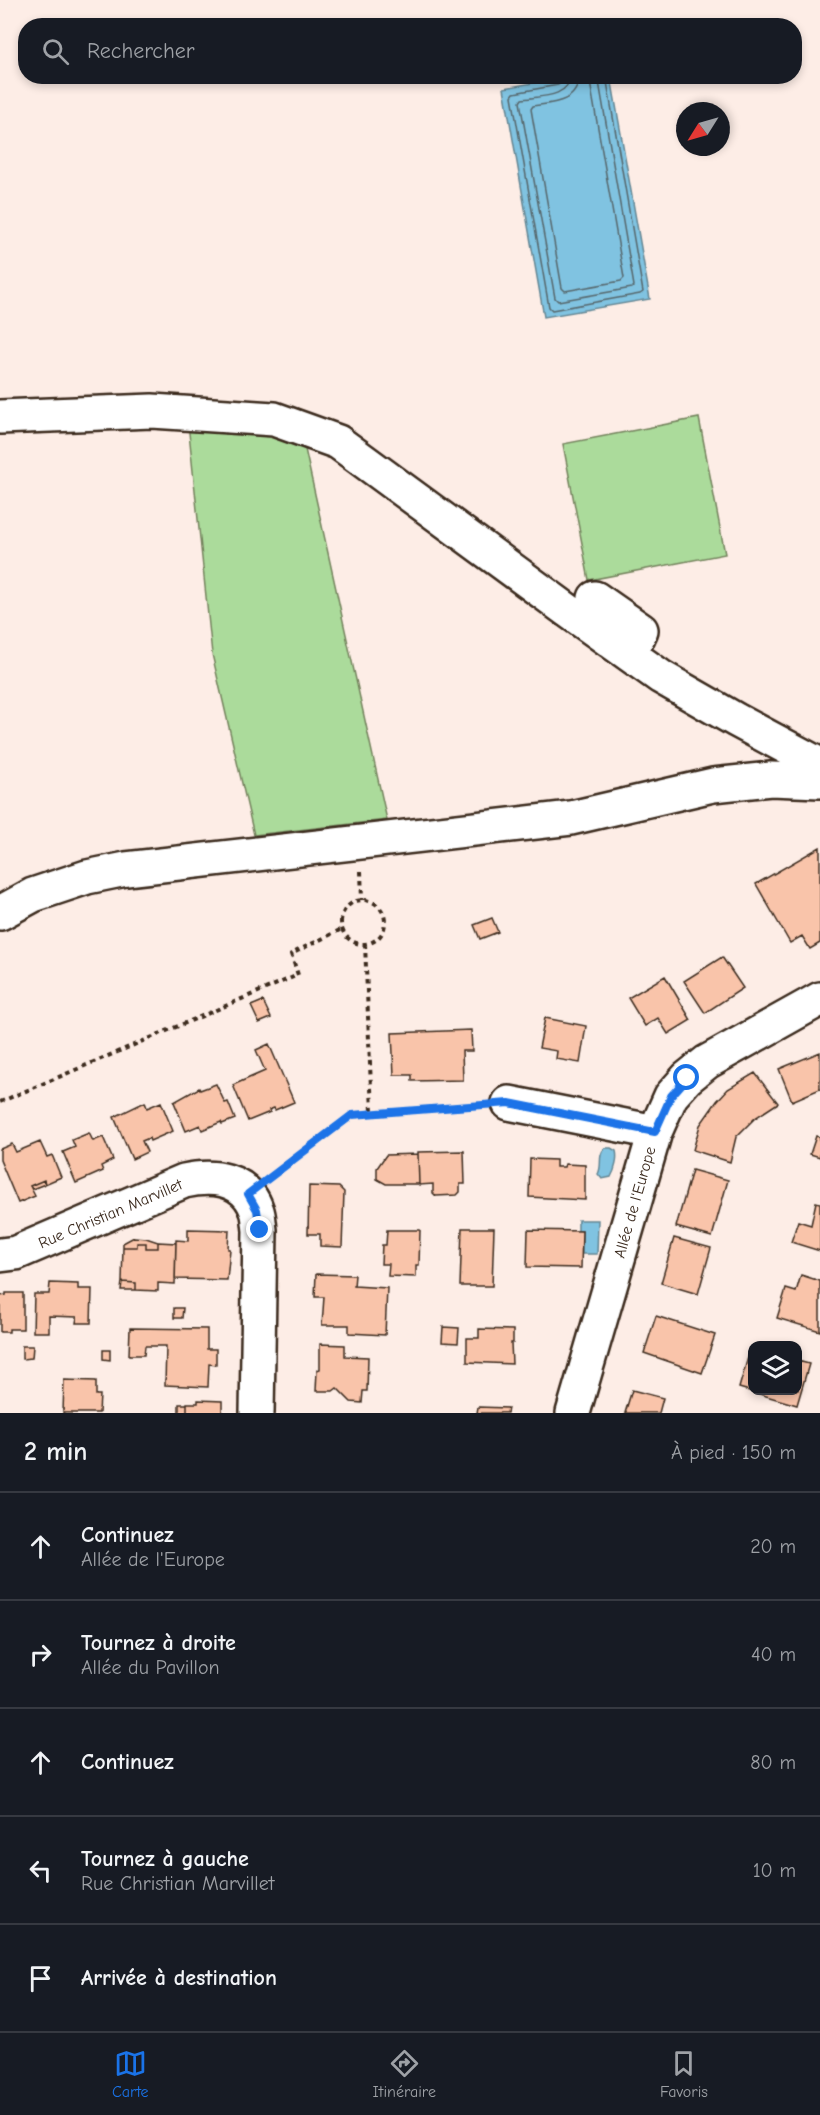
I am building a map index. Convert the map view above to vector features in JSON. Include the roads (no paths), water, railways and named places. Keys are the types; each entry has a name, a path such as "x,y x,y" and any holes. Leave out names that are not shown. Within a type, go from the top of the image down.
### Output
{"street":[{"path":"0,417 152,411 274,419 338,442 661,677 820,765"},
{"path":"595,598 641,630 630,654"},
{"path":"0,913 33,895 87,877 126,869 571,818 713,785 771,779 820,781"},
{"name":"Allée de l'Europe","path":"573,1413 655,1132 671,1096 687,1078 707,1062 820,999"},
{"path":"509,1103 655,1132"},
{"name":"Rue Christian Marvillet","path":"0,1255 16,1253 184,1181 217,1178 233,1183 248,1194 257,1210 260,1230 257,1413"}],"water":[{"path":"527,84 612,84 650,299 544,317 504,88"},
{"path":"605,1148 616,1151 616,1161 611,1177 602,1179 598,1174 601,1154"},
{"path":"578,1220 598,1220 597,1254 582,1254 582,1231 578,1231"}]}
